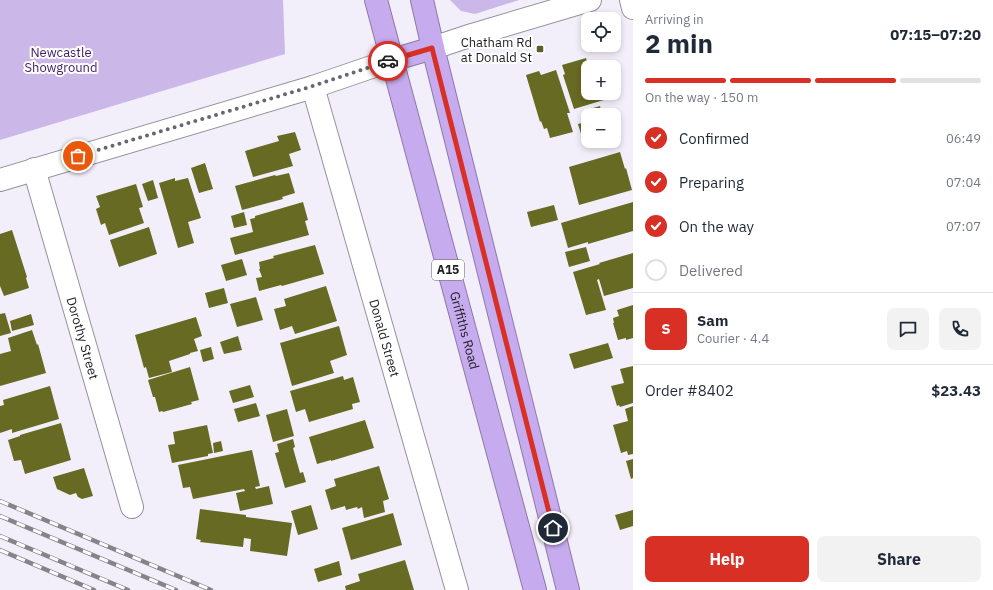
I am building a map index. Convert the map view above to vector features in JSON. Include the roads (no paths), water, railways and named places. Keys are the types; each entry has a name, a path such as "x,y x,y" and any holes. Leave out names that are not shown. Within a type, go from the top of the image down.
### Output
{"highway":[{"name":"Griffiths Road","path":"376,0 535,590"},
{"path":"422,0 432,48 568,590"},
{"path":"392,60 432,48"}],"street":[{"path":"432,48 590,0"},
{"path":"631,0 633,8"},
{"path":"0,180 313,86 392,60"},
{"name":"Donald Street","path":"313,86 457,590"},
{"name":"Dorothy Street","path":"34,169 132,506"}],"railway":[{"path":"0,501 211,590"},
{"path":"0,516 176,590"},
{"path":"0,536 128,590"},
{"path":"0,550 94,590"}],"place":[{"name":"Chatham Rd at Donald St","path":"540,49"}],"park label":[{"name":"Newcastle Showground","path":"61,60"}]}
